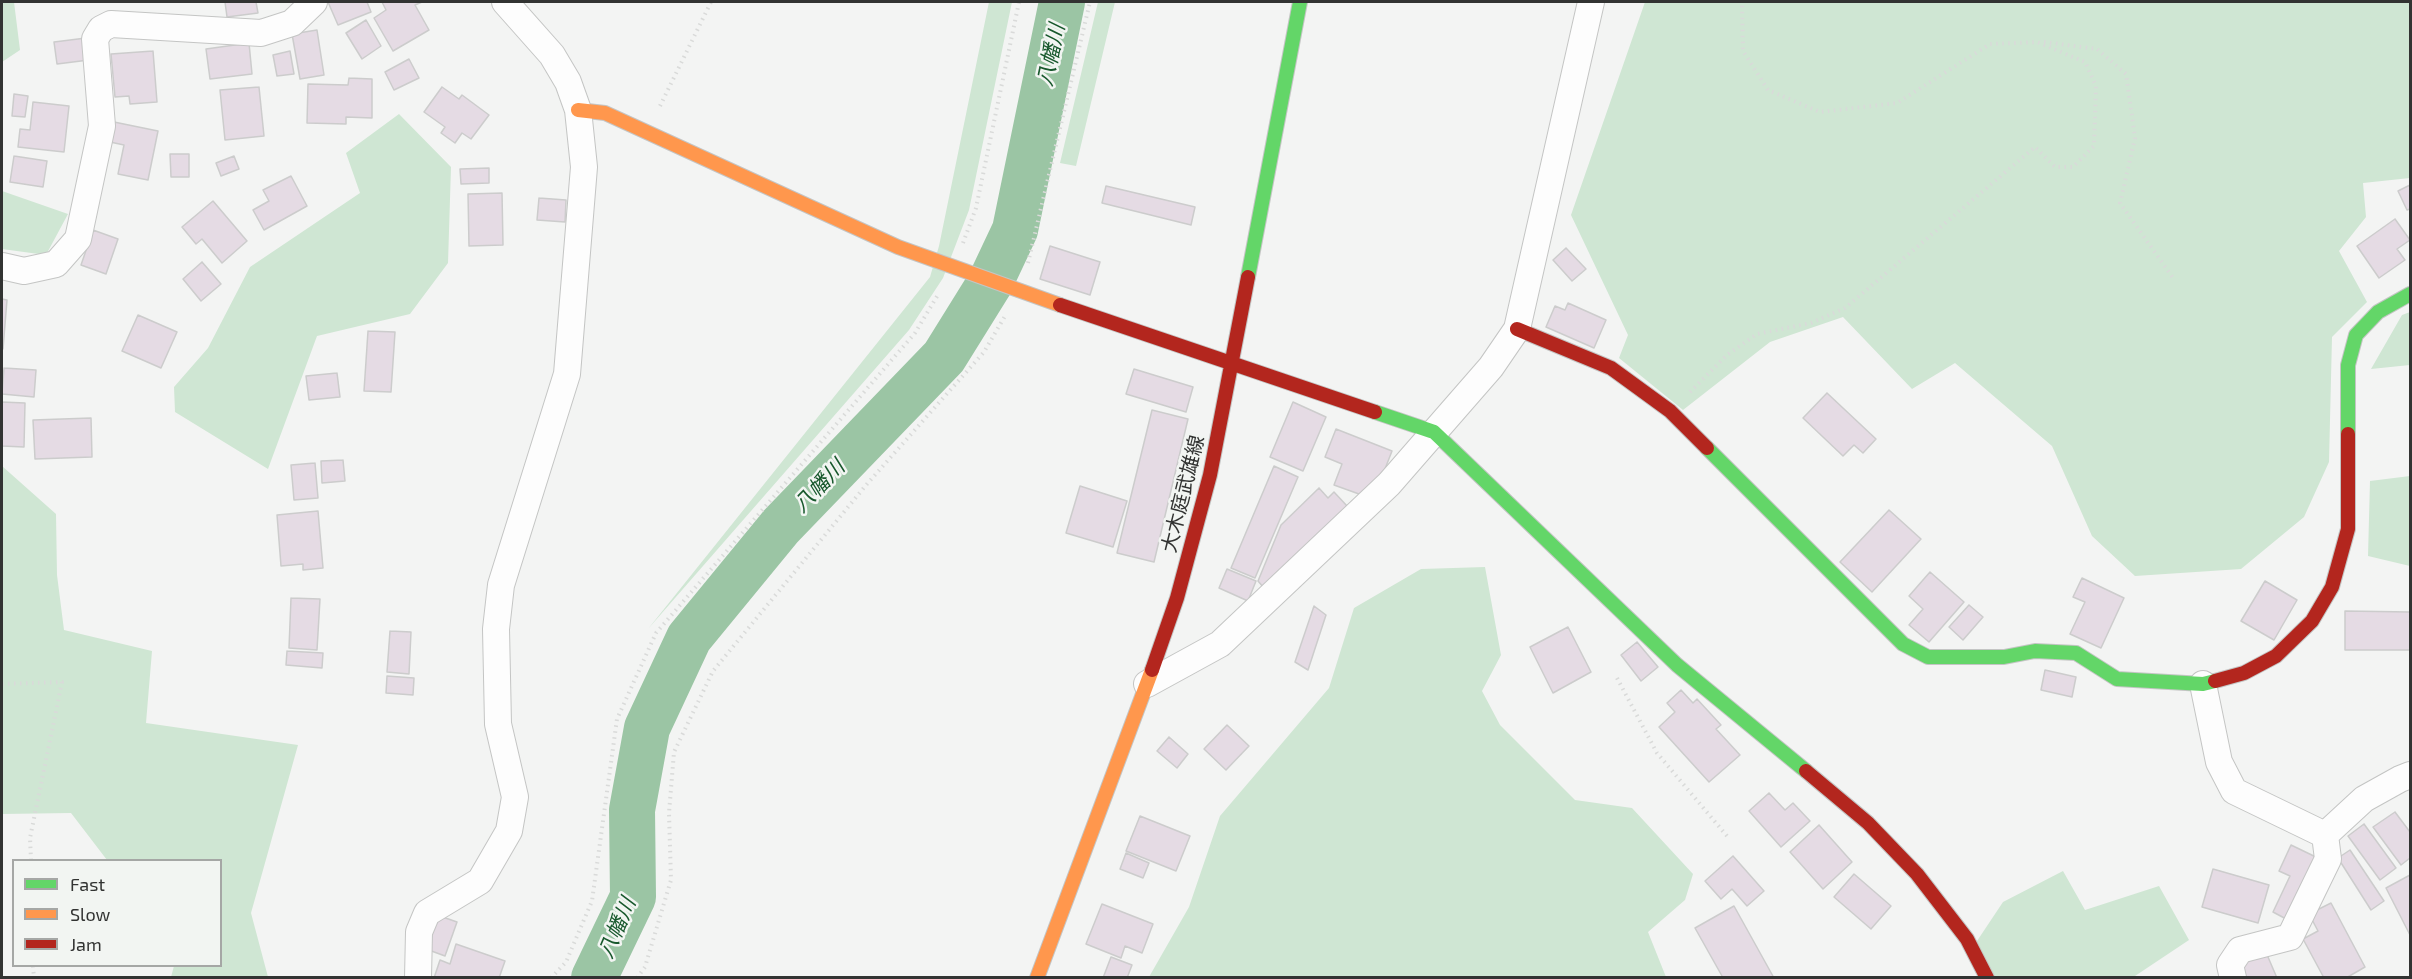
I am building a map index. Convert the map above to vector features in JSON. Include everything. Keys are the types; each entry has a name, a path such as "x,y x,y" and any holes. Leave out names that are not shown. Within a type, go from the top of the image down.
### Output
{"street":[{"path":"2,266 24,270 56,264 78,239 102,126 96,39 101,29 111,24 261,33 292,23 314,2"},
{"path":"418,978 419,932 427,913 480,881 509,831 515,797 498,724 496,629 501,585 567,374 584,167 578,110 568,82 552,55 505,2"},
{"name":"大木庭武雄線","path":"1037,978 1177,598 1210,475 1300,2"},
{"path":"1147,684 1220,644 1389,484 1491,367 1517,329 1591,2"},
{"path":"578,110 605,113 898,247 952,268 1434,432 1677,665 1868,823 1917,874 1967,939 1988,978"},
{"path":"1517,329 1611,368 1670,411 1902,644 1928,657 2004,657 2035,651 2076,653 2117,679 2203,684 2244,673 2276,656 2312,621 2332,586 2348,529 2348,365 2356,335 2378,312 2410,294"},
{"path":"2203,684 2219,762 2234,791 2325,835"},
{"path":"2325,835 2364,799 2400,778 2410,775"},
{"path":"2233,978 2230,965 2240,950 2290,937 2328,859 2325,835"}],"path":[{"path":"646,133 711,2"},
{"path":"551,978 566,963 592,901 617,719 656,633 915,333 952,268 976,208 1019,2"},
{"path":"637,978 645,967 671,880 669,813 674,752 713,671 867,484 984,352 1021,290 1090,2"},
{"path":"1742,2 1743,51 1768,90 1820,111 1897,104 1990,44 2037,42 2097,49 2126,75 2135,138 2120,203 2174,278"},
{"path":"1670,411 1727,355 1757,334 1811,323 1845,308 2035,147 2055,167 2073,166 2094,146 2096,86 2085,62 2037,42"},
{"path":"1617,678 1657,753 1727,836"},
{"path":"2,684 62,682 30,838 31,859"}],"green space":[{"path":"2,2 14,2 20,50 2,62"},
{"path":"989,2 1012,2 969,210 943,278 909,330 648,629 930,277 939,246"},
{"path":"1098,2 1115,2 1076,166 1060,163"},
{"path":"1645,2 2410,2 2410,178 2363,183 2366,217 2339,251 2367,302 2332,337 2329,462 2304,517 2241,569 2135,576 2092,536 2052,446 1955,363 1912,389 1843,317 1770,342 1683,410 1619,358 1628,335 1571,215"},
{"path":"399,114 451,167 448,263 410,314 317,336 268,469 175,412 174,387 208,348 250,267 360,193 346,153"},
{"path":"2,191 68,214 46,255 2,249"},
{"path":"2410,312 2410,365 2371,369 2402,315"},
{"path":"2,466 56,514 57,575 64,630 152,651 146,723 298,745 251,913 268,977 171,977 174,967 222,967 222,859 106,859 71,813 2,814"},
{"path":"2410,476 2410,566 2368,556 2370,481"},
{"path":"1485,567 1501,655 1482,691 1500,725 1575,800 1632,808 1693,874 1685,900 1648,932 1666,977 1149,977 1189,907 1220,816 1329,688 1354,608 1421,569"},
{"path":"2063,871 2085,910 2159,886 2189,940 2132,978 1994,977 1975,944 2003,902"}],"building":[{"path":"225,2 256,2 258,13 227,17"},
{"path":"328,2 367,2 371,12 338,25"},
{"path":"382,2 422,2 415,5 429,30 393,51 374,18 386,10"},
{"path":"366,20 381,46 362,59 346,33"},
{"path":"317,30 324,75 300,79 292,34"},
{"path":"86,38 89,60 57,64 54,42"},
{"path":"249,43 252,74 210,79 206,49"},
{"path":"153,51 157,102 130,104 129,96 115,97 111,54"},
{"path":"290,51 294,74 277,76 273,55"},
{"path":"409,59 419,78 394,90 385,72"},
{"path":"349,78 372,79 372,118 346,117 346,124 307,123 308,84 348,85"},
{"path":"259,87 264,136 225,140 220,90"},
{"path":"442,87 459,99 462,95 489,115 471,139 462,133 455,143 441,133 445,127 424,112"},
{"path":"14,94 28,96 25,117 12,116"},
{"path":"33,102 69,106 64,152 18,147 20,129 30,130"},
{"path":"114,122 158,131 148,180 118,174 124,145 110,142"},
{"path":"170,154 189,154 189,177 171,177"},
{"path":"14,156 47,161 43,187 10,182"},
{"path":"234,156 239,169 221,176 216,163"},
{"path":"489,168 489,183 461,184 460,169"},
{"path":"291,176 307,206 264,230 253,210 269,201 263,190"},
{"path":"2410,185 2410,209 2407,210 2398,191"},
{"path":"1106,186 1195,207 1191,225 1102,203"},
{"path":"502,193 503,245 469,246 468,194"},
{"path":"539,198 566,200 565,222 537,220"},
{"path":"213,201 247,241 222,263 202,239 196,244 182,227"},
{"path":"2395,219 2410,240 2397,249 2405,260 2379,278 2357,246"},
{"path":"93,230 118,239 106,274 81,265"},
{"path":"1050,246 1100,262 1090,295 1040,279"},
{"path":"1566,248 1586,269 1572,281 1553,260"},
{"path":"202,262 221,284 201,301 183,279"},
{"path":"2,299 7,300 3,349 2,349"},
{"path":"1568,303 1606,320 1594,348 1546,327 1555,306 1565,310"},
{"path":"138,315 177,332 161,368 122,351"},
{"path":"368,331 395,332 391,392 364,391"},
{"path":"4,368 36,370 34,397 2,394"},
{"path":"1134,369 1193,387 1186,412 1126,394"},
{"path":"337,373 340,397 309,400 306,376"},
{"path":"1827,393 1876,439 1863,453 1854,445 1843,456 1803,418"},
{"path":"2,402 25,403 24,447 2,446"},
{"path":"1293,402 1326,417 1303,471 1270,457"},
{"path":"1152,410 1188,419 1154,562 1117,553"},
{"path":"91,418 92,457 35,459 33,420"},
{"path":"1336,429 1392,451 1383,474 1359,494 1334,485 1342,464 1325,457"},
{"path":"343,460 345,481 322,483 321,461"},
{"path":"315,463 318,498 294,500 291,465"},
{"path":"1274,466 1298,477 1255,578 1231,568"},
{"path":"1080,486 1127,501 1113,547 1066,533"},
{"path":"1319,488 1328,498 1334,492 1348,507 1264,588 1258,581 1281,525"},
{"path":"1889,510 1921,539 1872,592 1840,562"},
{"path":"318,511 323,568 303,570 303,564 281,566 277,515"},
{"path":"1227,569 1256,581 1248,601 1219,588"},
{"path":"1930,572 1964,602 1929,642 1909,625 1923,609 1909,596"},
{"path":"2082,578 2124,598 2101,648 2070,634 2085,602 2073,597"},
{"path":"2265,581 2297,600 2274,640 2241,621"},
{"path":"291,598 320,599 317,650 289,648"},
{"path":"1969,605 1983,617 1963,640 1949,627"},
{"path":"1314,606 1326,615 1308,670 1295,662"},
{"path":"2345,611 2410,612 2410,650 2345,650"},
{"path":"1568,627 1591,672 1553,693 1530,647"},
{"path":"390,631 411,632 409,674 387,672"},
{"path":"1637,642 1658,667 1641,681 1621,655"},
{"path":"287,651 323,653 322,668 286,665"},
{"path":"2045,670 2076,677 2072,697 2041,690"},
{"path":"387,676 414,678 413,695 386,693"},
{"path":"1681,690 1693,703 1697,699 1721,725 1716,729 1740,755 1709,782 1659,727 1675,712 1667,703"},
{"path":"1227,725 1249,746 1226,770 1204,749"},
{"path":"1169,737 1188,754 1177,768 1157,751"},
{"path":"1769,793 1785,810 1793,803 1810,821 1781,847 1749,811"},
{"path":"2395,812 2410,832 2410,858 2401,865 2373,827"},
{"path":"1140,816 1190,836 1176,871 1126,851"},
{"path":"2364,824 2396,868 2380,880 2348,836"},
{"path":"1819,825 1852,862 1823,889 1790,852"},
{"path":"2291,845 2318,858 2288,920 2273,912 2290,876 2279,871"},
{"path":"2350,850 2384,901 2371,910 2338,858"},
{"path":"1126,853 1149,863 1143,878 1120,869"},
{"path":"1733,856 1764,891 1747,906 1732,889 1721,899 1705,881"},
{"path":"2213,869 2269,885 2258,923 2202,907"},
{"path":"1854,874 1891,906 1871,929 1834,897"},
{"path":"2410,875 2410,935 2386,888"},
{"path":"2331,903 2365,967 2346,978 2324,978 2303,939 2318,931 2309,914"},
{"path":"1102,904 1153,924 1142,953 1125,946 1121,958 1086,944"},
{"path":"1734,906 1774,978 1719,978 1722,976 1695,928"},
{"path":"437,915 457,922 445,956 426,949"},
{"path":"456,944 505,961 499,978 434,978 440,960 450,964"},
{"path":"2265,950 2277,978 2245,978 2238,962"},
{"path":"1111,957 1132,965 1127,978 1103,978"}],"waterway":[{"name":"八幡川","path":"594,978 633,897 632,810 647,728 689,638 781,526 944,357 990,283 1015,230 1062,2"}],"traffic: fast":[{"path":"1248,277 1300,2"},
{"path":"2348,434 2348,365 2356,335 2378,312 2410,294"},
{"path":"1375,412 1434,432 1677,665 1806,771"},
{"path":"1707,448 1903,644 1928,657 2004,657 2035,651 2076,653 2117,679 2203,684 2215,681"}],"traffic: slow":[{"path":"578,110 605,113 898,247 1060,305"},
{"path":"1037,978 1152,670"}],"traffic: jam":[{"path":"1152,670 1177,598 1210,475 1248,277"},
{"path":"1060,305 1375,412"},
{"path":"1517,329 1611,368 1670,411 1707,448"},
{"path":"2215,681 2244,673 2276,656 2312,621 2332,587 2348,529 2348,434"},
{"path":"1806,771 1868,823 1917,874 1967,939 1987,978"}]}
